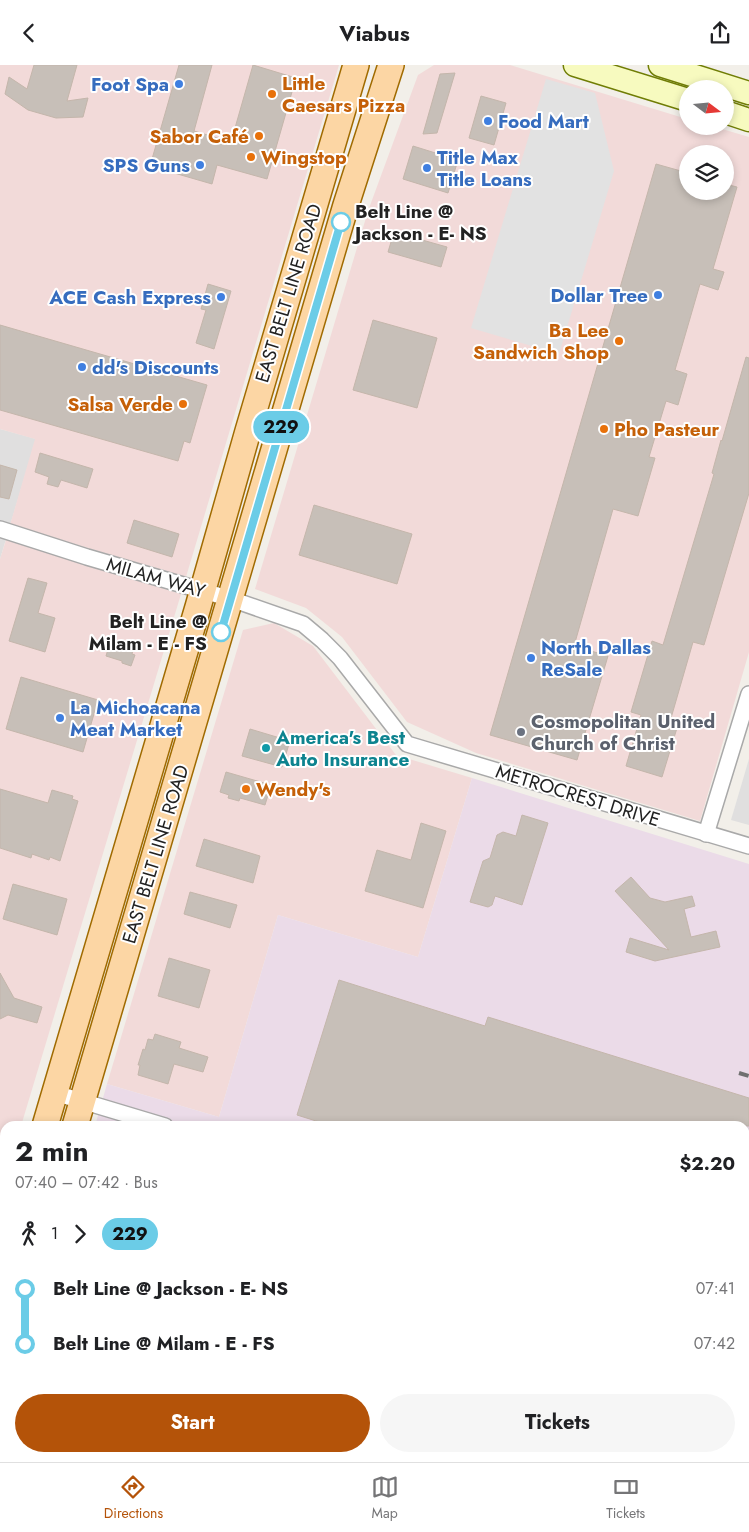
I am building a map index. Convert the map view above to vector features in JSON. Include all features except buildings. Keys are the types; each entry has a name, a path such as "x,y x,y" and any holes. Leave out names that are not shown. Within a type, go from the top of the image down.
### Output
{"main road":[{"path":"575,65 679,97"},
{"path":"660,65 749,93"},
{"name":"EAST BELT LINE ROAD","path":"76,1121 346,205 392,66"},
{"name":"EAST BELT LINE ROAD","path":"47,1121 354,69"},
{"path":"734,115 749,120"},
{"path":"322,290 313,265 338,168 337,128"},
{"path":"281,429 277,398 290,346 300,317 291,283"}],"street":[{"name":"MILAM WAY","path":"0,529 87,557 203,590 303,624 340,657 407,744"},
{"path":"706,834 749,694"},
{"name":"METROCREST DRIVE","path":"407,744 749,846"},
{"path":"55,1093 148,1121"}],"shaded area":[{"path":"0,65 339,65 186,577 10,525 35,439 0,429"},
{"path":"434,65 510,65 679,117 679,135 734,135 734,133 749,137 749,652 700,821 476,753 407,722 342,637 306,608 255,589 368,211 418,75"},
{"path":"546,79 595,93 614,171 559,354 471,328"},
{"path":"0,429 36,439 0,559"},
{"path":"6,540 181,594 23,1121 0,1121 0,559"},
{"path":"274,623 313,646 396,755 472,778 418,957 278,915 219,1117 107,1084 243,630"},
{"path":"749,759 749,825 731,820"},
{"path":"472,778 749,864 749,1121 96,1121 107,1084 219,1117 278,915 418,957"}],"railway":[{"path":"739,1073 749,1076"}],"bus line":[{"name":"229","path":"221,632 341,222"}],"place":[{"name":"Foot Spa","path":"179,84"},
{"name":"Little Caesars Pizza","path":"272,94"},
{"name":"Food Mart","path":"488,121"},
{"name":"Sabor Café","path":"259,136"},
{"name":"Wingstop","path":"251,157"},
{"name":"SPS Guns","path":"200,165"},
{"name":"Title Max Title Loans","path":"427,168"},
{"name":"Belt Line @ Jackson - E- NS","path":"341,222"},
{"name":"Dollar Tree","path":"658,295"},
{"name":"ACE Cash Express","path":"221,297"},
{"name":"Ba Lee Sandwich Shop","path":"619,341"},
{"name":"dd's Discounts","path":"82,367"},
{"name":"Salsa Verde","path":"183,404"},
{"name":"Pho Pasteur","path":"604,429"},
{"name":"Belt Line @ Milam - E - FS","path":"221,632"},
{"name":"North Dallas ReSale","path":"531,658"},
{"name":"La Michoacana Meat Market","path":"60,718"},
{"name":"Cosmopolitan United Church of Christ","path":"521,732"},
{"name":"America's Best Auto Insurance","path":"266,748"},
{"name":"Wendy's","path":"246,789"}]}
